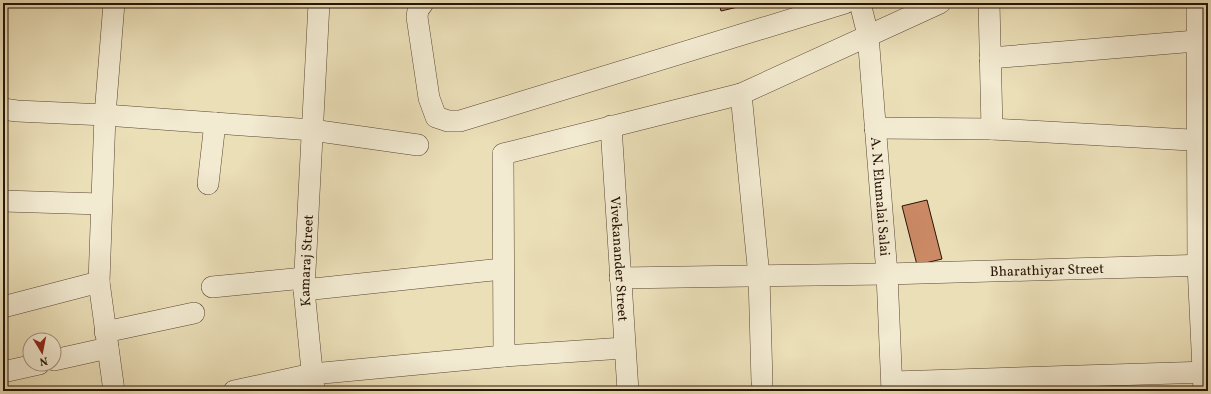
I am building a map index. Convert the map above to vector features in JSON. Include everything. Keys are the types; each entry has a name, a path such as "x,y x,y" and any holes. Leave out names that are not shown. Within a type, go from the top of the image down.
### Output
{"street":[{"path":"114,3 105,115 99,282 114,391"},
{"name":"Kamaraj Street","path":"313,383 304,284 319,3"},
{"path":"423,3 418,10 417,17 429,98 436,117 448,121 460,121 845,3"},
{"name":"A. N. Elumalai Salai","path":"860,3 868,35 887,274 892,386"},
{"path":"504,356 502,269 503,154 741,94 940,3"},
{"path":"988,3 992,129"},
{"path":"892,386 1206,378 1203,265 1202,40 1197,3"},
{"path":"990,58 1202,40"},
{"path":"741,94 759,276 762,382"},
{"path":"3,109 312,130 418,145"},
{"path":"208,184 215,123"},
{"name":"Vivekanander Street","path":"611,126 624,348 628,391"},
{"path":"875,128 992,129 1203,141"},
{"path":"3,201 102,204"},
{"name":"Bharathiyar Street","path":"620,278 887,274 1203,265"},
{"path":"212,287 304,284 502,269"},
{"path":"3,307 99,282"},
{"path":"62,357 107,340 194,313"},
{"path":"234,391 313,383 504,356 624,348"},
{"path":"3,372 22,368"}],"building":[{"path":"719,3 745,3 746,5 721,11"},
{"path":"927,200 942,259 917,265 902,206"}]}
